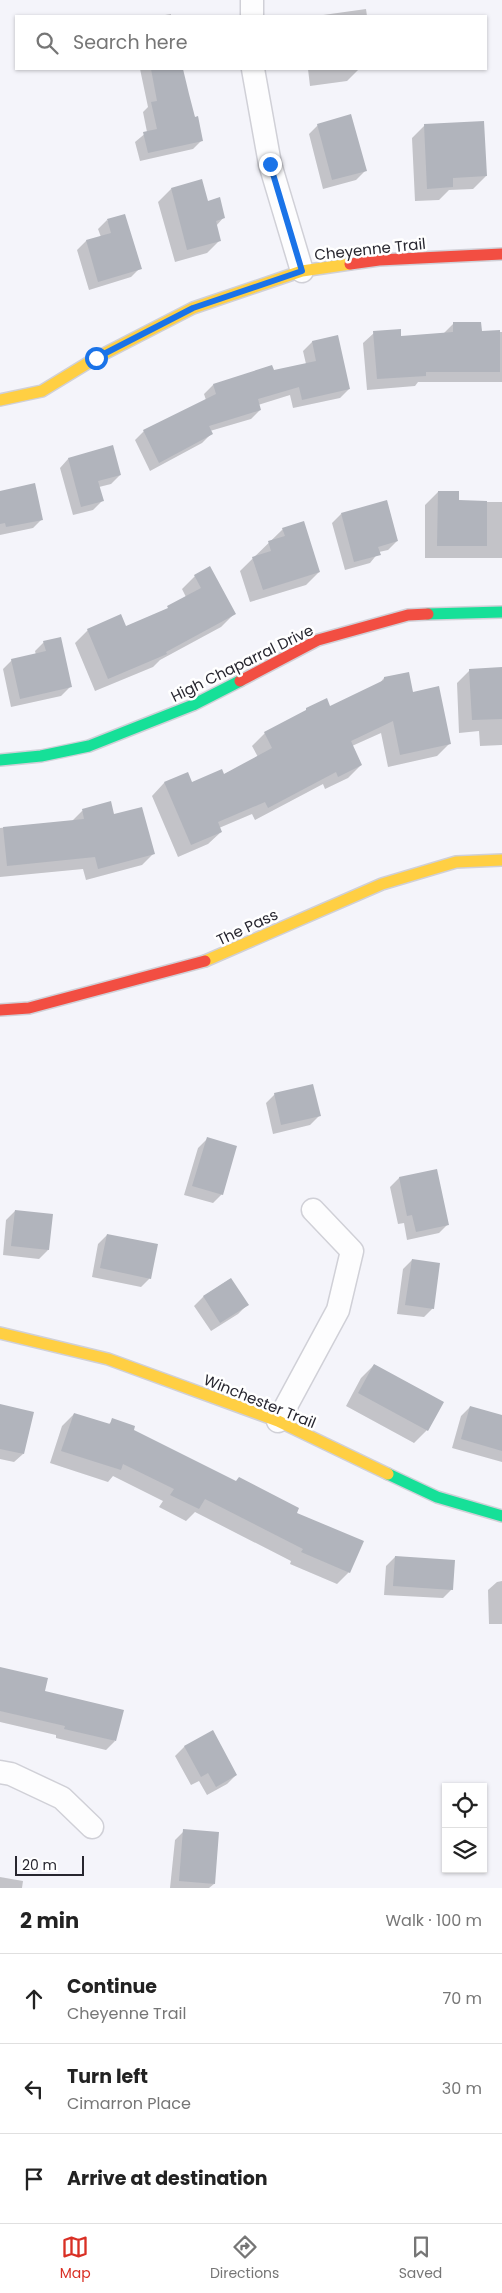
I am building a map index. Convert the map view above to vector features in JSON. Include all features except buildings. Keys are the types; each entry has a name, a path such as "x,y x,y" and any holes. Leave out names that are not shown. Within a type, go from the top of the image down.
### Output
{"street":[{"path":"252,0 252,15"},
{"path":"253,70 270,164 302,271"},
{"name":"Cheyenne Trail","path":"0,400 42,391 96,358 193,308 302,271 379,260 502,254"},
{"name":"High Chaparral Drive","path":"0,760 41,756 89,746 193,705 318,640 408,615 502,612"},
{"name":"The Pass","path":"0,1010 29,1008 214,959 382,884 456,862 502,860"},
{"path":"278,1421 338,1310 352,1251 313,1210"},
{"name":"Winchester Trail","path":"0,1333 108,1359 278,1421 437,1497 502,1516"},
{"path":"0,1772 11,1774 62,1798 92,1827"}],"traffic: fast":[{"path":"428,614 502,612"},
{"path":"0,760 41,756 89,746 193,705 240,681"},
{"path":"388,1474 437,1497 502,1516"}],"traffic: slow":[{"path":"0,400 42,391 96,358 193,308 302,271 350,264"},
{"path":"205,961 382,884 456,862 502,860"},
{"path":"0,1333 108,1359 278,1421 388,1474"}],"traffic: jam":[{"path":"350,264 379,260 502,254"},
{"path":"240,681 318,640 408,615 428,614"},
{"path":"0,1010 29,1008 205,961"}],"route":[{"path":"96,358 193,308 302,271 270,164"}]}
